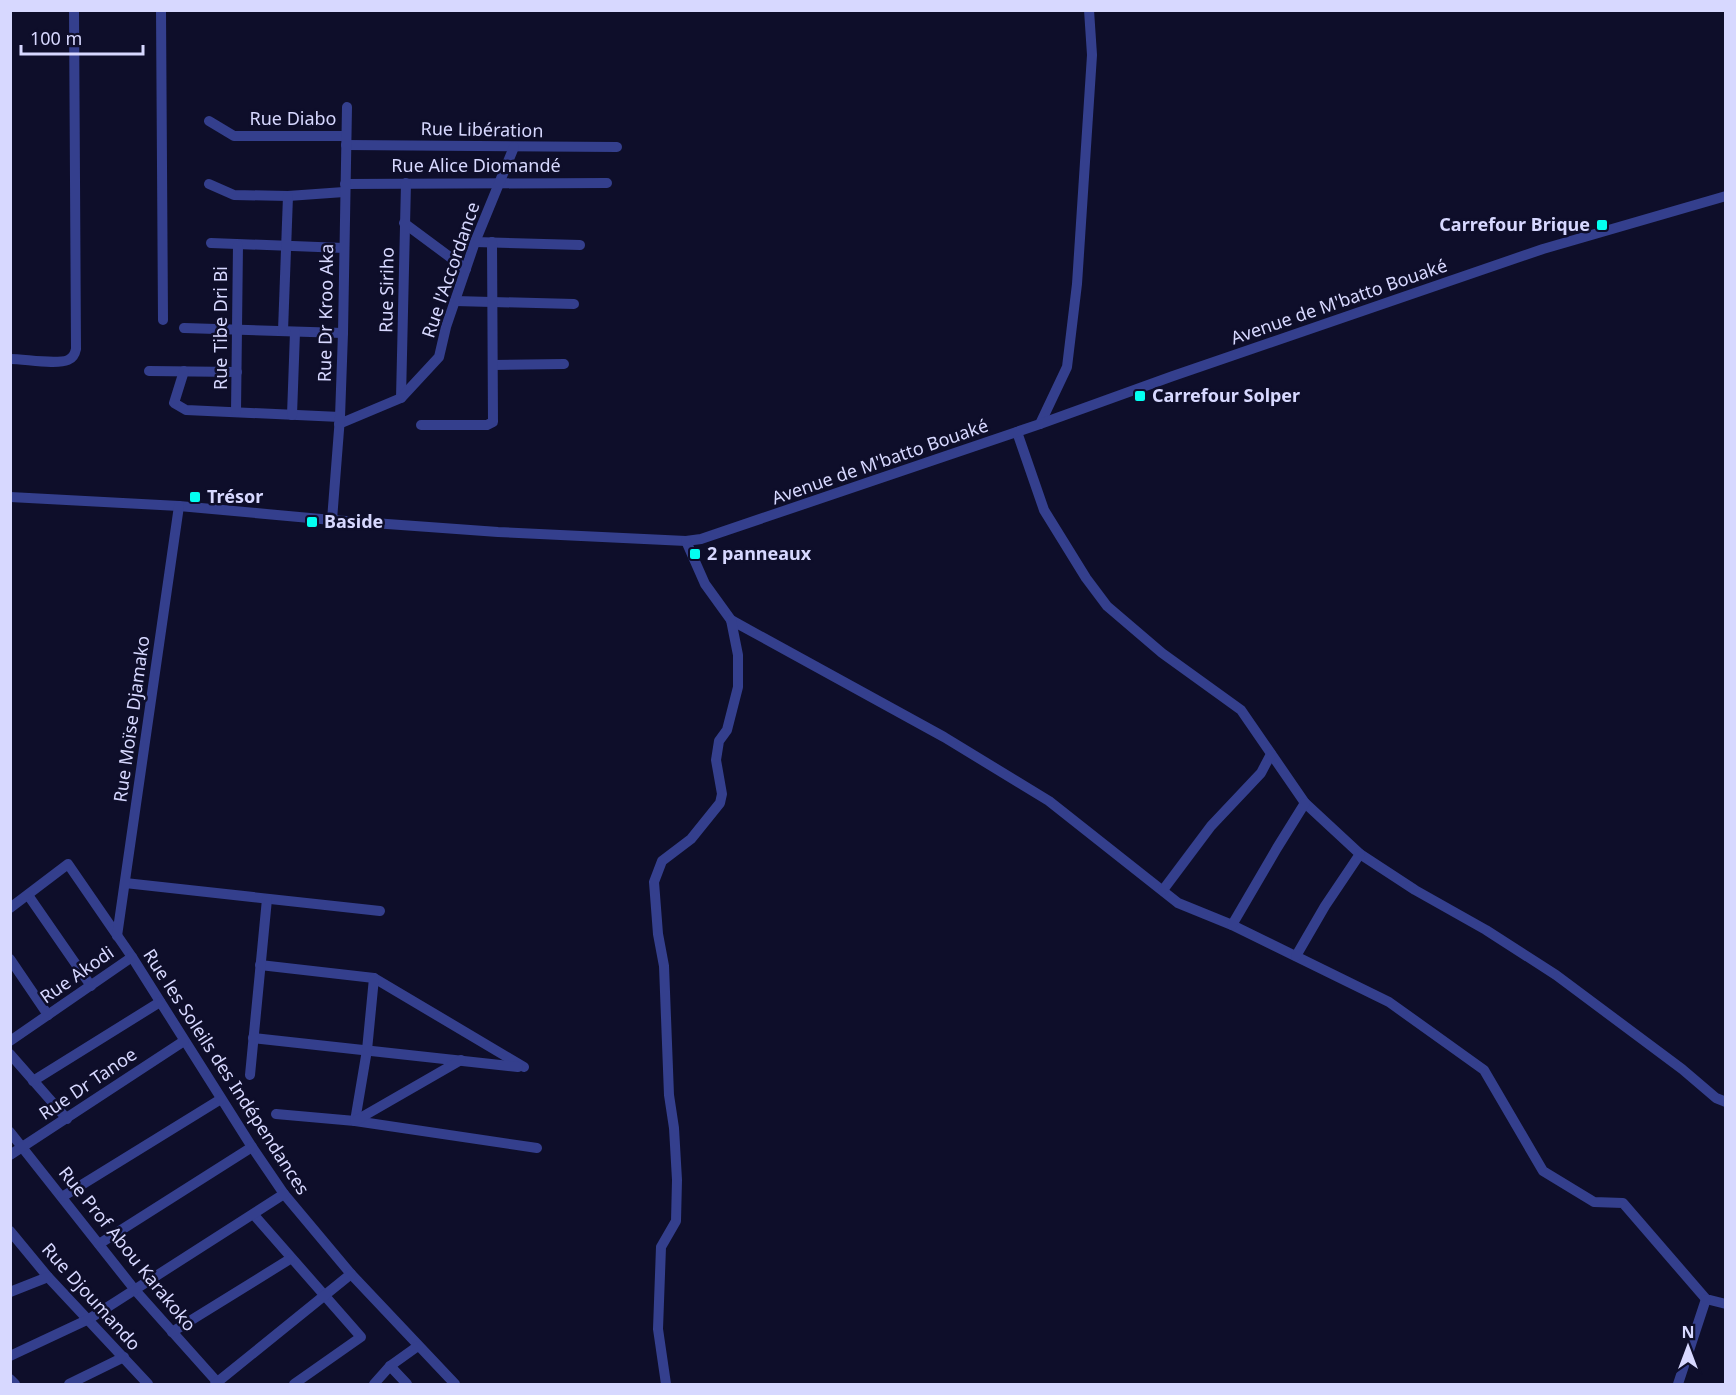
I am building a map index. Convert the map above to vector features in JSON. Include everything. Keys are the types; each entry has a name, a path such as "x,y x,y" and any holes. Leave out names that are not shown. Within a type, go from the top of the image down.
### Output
{"street":[{"path":"10,359 57,362 68,360 75,355 74,10"},
{"path":"161,10 163,320"},
{"path":"1040,424 1067,367 1077,284 1092,56 1089,10"},
{"name":"Rue Dr Kroo Aka","path":"332,520 343,333 347,107"},
{"name":"Rue Diabo","path":"209,121 234,136 346,140"},
{"name":"Rue Libération","path":"346,140 514,147 617,147"},
{"name":"Rue l'Accordance","path":"339,421 402,398 439,357 475,242 514,147"},
{"name":"Rue Alice Diomandé","path":"209,184 234,195 288,196 344,188 406,183 607,183"},
{"name":"Rue Siriho","path":"402,398 406,183"},
{"path":"288,196 285,247 292,415"},
{"name":"Avenue de M'batto Bouaké","path":"10,497 179,506 498,532 686,541 701,539 727,532 1543,249 1725,196"},
{"path":"404,223 466,269"},
{"path":"475,242 580,245"},
{"path":"421,425 487,426 493,422 492,242"},
{"path":"210,243 344,248"},
{"name":"Rue Tibe Dri Bi","path":"236,412 238,245"},
{"path":"455,301 574,304"},
{"path":"184,328 343,333"},
{"path":"493,365 564,364"},
{"path":"149,371 237,372"},
{"path":"184,371 174,403 186,410 292,415 339,421"},
{"path":"1017,432 1044,510 1086,578 1107,606 1162,653 1241,710 1305,803 1360,854 1556,975 1682,1069 1716,1098 1725,1102"},
{"name":"Rue Moïse Djamako","path":"117,936 179,506"},
{"path":"666,1384 658,1329 661,1247 676,1221 677,1180 675,1137 669,1095 664,966 658,934 654,882 662,861 691,839 720,803 722,794 716,760 719,741 727,730 738,687 738,655 731,620 705,584 686,541"},
{"path":"731,620 944,737 1049,801 1178,903 1232,925 1389,1002 1484,1070 1543,1171 1594,1202 1623,1203 1706,1299 1725,1304"},
{"path":"1163,890 1211,826 1261,773 1271,754"},
{"path":"1232,925 1305,803"},
{"path":"1296,956 1325,906 1360,854"},
{"name":"Rue les Soleils des Indépendances","path":"28,895 68,864 132,957 252,1148 284,1194 351,1274 454,1384"},
{"path":"125,883 380,911"},
{"path":"10,909 28,895 91,986"},
{"path":"250,1075 267,899"},
{"name":"Rue Akodi","path":"10,1041 132,957"},
{"path":"10,958 48,1015"},
{"path":"253,1038 524,1067 374,978 260,965"},
{"path":"355,1121 367,1050 374,978"},
{"path":"33,1081 160,1002"},
{"name":"Rue Dr Tanoe","path":"10,1155 184,1041"},
{"path":"10,1054 67,1119"},
{"path":"355,1121 461,1060"},
{"path":"62,1197 221,1099"},
{"path":"276,1114 355,1121 537,1148"},
{"name":"Rue Prof Abou Karakoko","path":"10,1132 135,1290 217,1384"},
{"path":"99,1244 252,1148"},
{"path":"10,1356 89,1319 284,1194"},
{"path":"254,1215 361,1337 294,1384"},
{"name":"Rue Djoumando","path":"10,1230 48,1277 148,1384"},
{"path":"172,1332 290,1258"},
{"path":"217,1384 351,1274"},
{"path":"10,1292 48,1277"},
{"path":"1678,1384 1706,1299"},
{"path":"374,1384 390,1366 418,1346"},
{"path":"75,1383 124,1357"},
{"path":"390,1366 407,1384"},
{"path":"10,1379 15,1384"}],"place":[{"name":"Carrefour Brique","path":"1602,225"},
{"name":"Carrefour Solper","path":"1140,396"},
{"name":"Trésor","path":"195,497"},
{"name":"Baside","path":"312,522"},
{"name":"2 panneaux","path":"695,554"}]}
